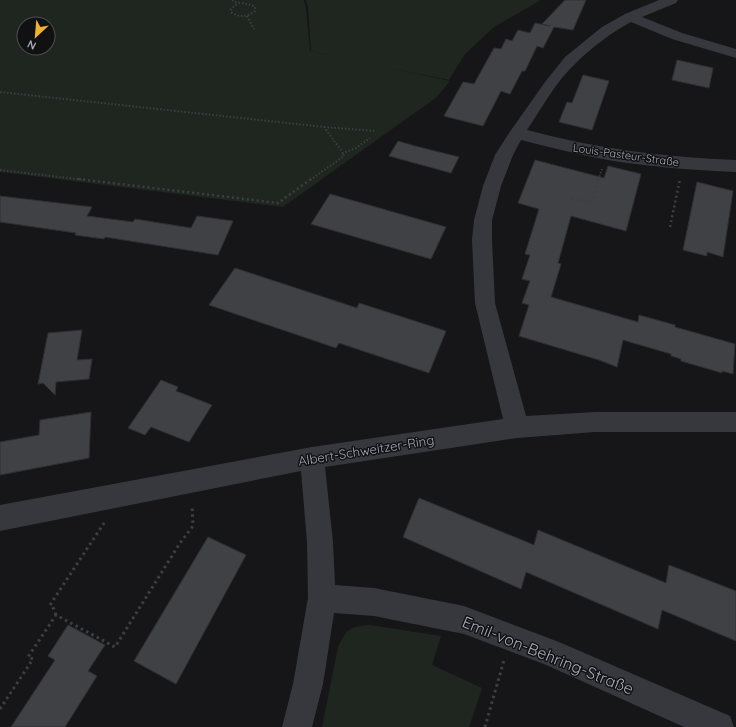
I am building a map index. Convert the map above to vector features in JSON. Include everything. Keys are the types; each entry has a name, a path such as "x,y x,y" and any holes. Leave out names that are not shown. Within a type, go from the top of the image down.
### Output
{"street":[{"path":"517,427 485,303 482,240 483,220 492,186 504,155 517,133 550,85 570,60 596,38 630,17 672,0"},
{"path":"630,17 677,36 736,54"},
{"name":"Louis-Pasteur-Straße","path":"517,133 606,154 683,163 736,166"},
{"name":"Albert-Schweitzer-Ring","path":"0,518 312,458 517,427 595,422 736,422"},
{"path":"297,727 309,678 322,610 320,542 312,458"},
{"name":"Emil-von-Behring-Straße","path":"322,598 374,602 464,620 549,652 719,727"}],"path":[{"path":"232,0 237,4"},
{"path":"237,4 248,4 255,7 253,13 246,16 235,15 231,12 231,8 237,4"},
{"path":"246,16 254,28"},
{"path":"0,92 324,127 376,131"},
{"path":"324,127 343,153"},
{"path":"343,153 356,148 370,138"},
{"path":"0,170 278,203 335,163 344,156 343,153"},
{"path":"572,198 591,203 606,154"},
{"path":"670,227 683,163"},
{"path":"122,495 50,605 54,609 56,615 116,647 180,543 193,526 191,481"},
{"path":"0,709 33,659 28,657 56,615"},
{"path":"485,727 511,637"}],"shaded area":[{"path":"0,0 304,0 310,51 345,59 311,51 308,8 306,0 541,0 494,27 465,54 449,80 385,67 450,81 437,97 283,207 0,172"},
{"path":"370,625 441,636 432,665 482,688 469,727 322,727 338,647 347,632 353,628"}],"building":[{"path":"565,0 586,0 573,30 554,27 543,48 537,46 525,71 522,71 510,94 501,91 483,126 444,116 463,82 474,84 494,48 501,49 506,39 512,41 518,30 530,33 535,23 550,26 542,24"},
{"path":"677,60 713,68 709,88 672,80"},
{"path":"583,75 609,81 592,130 559,122 567,102 572,103"},
{"path":"398,141 459,157 451,173 389,156"},
{"path":"535,160 604,178 608,166 641,174 626,231 571,216 558,263 561,264 551,297 638,322 639,315 735,344 733,374 722,371 722,373 681,361 681,359 671,356 671,354 623,340 617,367 599,360 519,336 529,305 522,303 530,281 522,279 530,255 525,254 539,209 518,203"},
{"path":"697,182 733,191 723,257 707,252 707,256 683,250"},
{"path":"330,194 446,227 431,259 311,224"},
{"path":"0,196 92,207 87,216 133,222 135,219 191,228 197,216 233,221 218,255 105,237 104,239 75,235 76,233 0,222"},
{"path":"235,268 357,308 359,303 446,331 429,373 339,343 336,348 209,305"},
{"path":"82,330 77,360 92,359 89,379 56,382 55,395 43,383 38,384 48,333"},
{"path":"161,380 178,387 176,391 212,405 189,442 151,427 145,435 128,428"},
{"path":"91,412 89,458 0,475 0,442 39,435 40,420"},
{"path":"419,498 534,545 538,530 666,583 669,565 736,591 736,641 662,610 658,629 526,572 521,589 403,537"},
{"path":"208,537 246,555 176,684 134,661"},
{"path":"68,625 105,645 88,671 97,676 65,727 11,727 55,660 48,656"}]}
